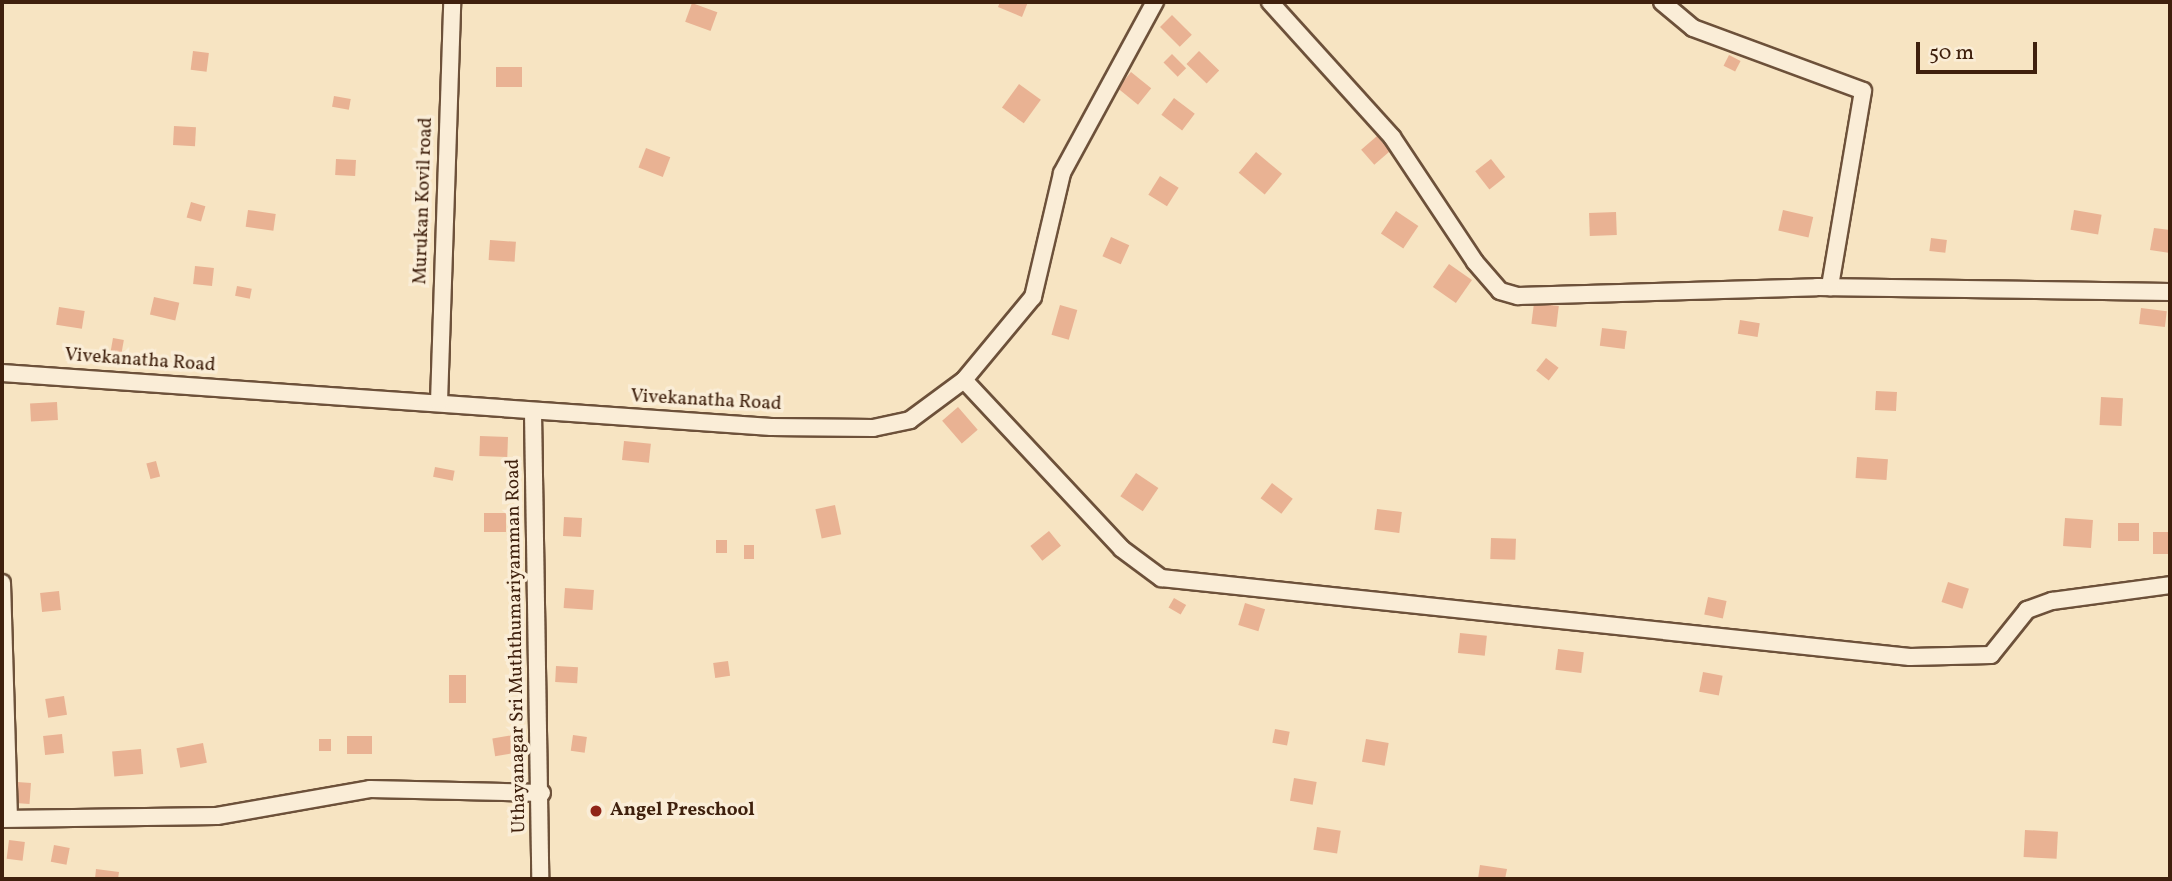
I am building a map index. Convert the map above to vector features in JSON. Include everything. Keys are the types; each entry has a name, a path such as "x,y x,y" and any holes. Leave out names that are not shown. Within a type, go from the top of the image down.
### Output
{"street":[{"name":"Murukan Kovil road","path":"439,402 452,2"},
{"name":"Vivekanatha Road","path":"2,373 771,427 873,428 910,420 964,380 1033,297 1062,173 1155,2"},
{"path":"1270,2 1392,137 1475,262 1500,291 1518,296 1830,287 2170,292"},
{"path":"1662,2 1693,28 1795,62 1863,91 1830,287"},
{"path":"964,380 1122,549 1161,578 1910,657 1992,655 2027,610 2170,585"},
{"name":"Uthayanagar Sri Muththumariyamman Road","path":"534,412 542,793 540,879"},
{"path":"2,583 6,818 217,816 370,789 542,793"}],"building":[{"path":"1000,2 1028,2 1022,17 998,7"},
{"path":"692,3 717,12 711,31 685,22"},
{"path":"1172,15 1192,35 1180,47 1160,27"},
{"path":"193,51 209,53 207,72 191,70"},
{"path":"1199,51 1219,70 1207,83 1186,64"},
{"path":"1172,54 1186,68 1178,77 1164,62"},
{"path":"1729,55 1741,61 1735,72 1724,66"},
{"path":"496,67 522,67 522,87 496,87"},
{"path":"1131,72 1151,88 1138,105 1118,88"},
{"path":"1019,84 1041,100 1024,123 1002,107"},
{"path":"334,96 351,99 349,110 332,107"},
{"path":"1174,98 1195,114 1182,130 1161,115"},
{"path":"174,126 196,127 195,146 173,145"},
{"path":"1377,136 1390,151 1374,165 1361,150"},
{"path":"646,148 670,157 663,177 638,168"},
{"path":"1256,152 1282,174 1265,195 1239,173"},
{"path":"336,159 356,160 355,176 335,175"},
{"path":"1491,159 1505,177 1489,189 1475,171"},
{"path":"1160,176 1179,188 1167,206 1148,195"},
{"path":"191,202 205,206 201,222 187,217"},
{"path":"248,210 276,214 273,231 246,227"},
{"path":"1783,210 1813,217 1808,237 1778,230"},
{"path":"2074,210 2102,215 2098,235 2071,230"},
{"path":"1396,211 1418,226 1403,248 1381,233"},
{"path":"1616,212 1617,235 1590,236 1589,213"},
{"path":"2154,228 2170,230 2170,253 2150,250"},
{"path":"1111,237 1129,245 1121,264 1102,256"},
{"path":"1931,238 1947,240 1945,253 1929,251"},
{"path":"490,240 516,242 515,262 489,260"},
{"path":"1449,264 1472,280 1456,303 1433,287"},
{"path":"195,266 214,268 212,286 193,284"},
{"path":"237,286 252,289 250,299 235,296"},
{"path":"154,297 179,303 175,320 150,315"},
{"path":"1534,303 1559,306 1556,327 1531,324"},
{"path":"1060,305 1077,310 1069,340 1051,335"},
{"path":"59,307 85,311 82,329 56,325"},
{"path":"2141,308 2167,311 2165,327 2139,324"},
{"path":"1740,320 1760,323 1758,337 1738,334"},
{"path":"1602,328 1627,331 1625,349 1600,346"},
{"path":"113,338 124,340 121,355 110,353"},
{"path":"1546,358 1559,368 1549,380 1536,371"},
{"path":"1876,391 1897,392 1896,411 1875,410"},
{"path":"2101,397 2123,398 2122,426 2100,425"},
{"path":"57,402 58,420 31,421 30,403"},
{"path":"958,407 978,430 962,443 942,421"},
{"path":"480,436 508,437 507,457 479,456"},
{"path":"624,441 651,444 649,463 622,460"},
{"path":"1857,457 1888,459 1886,480 1856,478"},
{"path":"156,461 160,476 150,479 146,464"},
{"path":"435,467 455,471 453,481 433,477"},
{"path":"1136,473 1158,488 1143,511 1120,496"},
{"path":"1272,483 1293,499 1281,514 1261,498"},
{"path":"835,505 841,534 822,539 815,509"},
{"path":"1377,509 1402,512 1399,533 1374,530"},
{"path":"484,513 506,513 506,532 484,532"},
{"path":"564,517 582,518 581,537 563,536"},
{"path":"2065,518 2093,520 2091,548 2063,546"},
{"path":"2118,523 2139,523 2139,541 2118,541"},
{"path":"1049,531 1061,546 1042,561 1030,546"},
{"path":"2153,532 2170,532 2170,554 2153,554"},
{"path":"1491,538 1516,539 1515,560 1490,559"},
{"path":"716,540 727,540 727,553 716,553"},
{"path":"744,545 754,545 754,559 744,559"},
{"path":"1948,582 1969,589 1962,609 1942,602"},
{"path":"565,588 594,590 593,610 564,608"},
{"path":"59,591 61,610 42,612 40,593"},
{"path":"1708,597 1727,601 1723,619 1704,615"},
{"path":"1174,598 1186,605 1181,615 1168,608"},
{"path":"1245,603 1265,609 1258,631 1238,625"},
{"path":"1460,633 1487,636 1485,656 1458,653"},
{"path":"1558,649 1584,652 1581,673 1555,670"},
{"path":"728,661 730,676 715,678 713,663"},
{"path":"556,666 578,667 577,683 555,682"},
{"path":"1703,672 1723,676 1719,695 1699,692"},
{"path":"449,675 466,675 466,703 449,703"},
{"path":"64,696 67,715 48,718 45,699"},
{"path":"1275,729 1290,732 1287,746 1272,743"},
{"path":"62,734 64,753 45,755 43,736"},
{"path":"520,734 523,752 495,756 492,738"},
{"path":"573,735 587,737 585,753 571,751"},
{"path":"347,736 372,736 372,754 347,754"},
{"path":"319,739 331,739 331,751 319,751"},
{"path":"1366,739 1389,743 1385,766 1362,762"},
{"path":"203,743 207,763 180,768 176,748"},
{"path":"141,749 143,774 114,776 112,752"},
{"path":"1294,778 1317,782 1313,805 1290,801"},
{"path":"17,782 31,783 30,804 16,803"},
{"path":"1317,827 1341,831 1337,853 1313,850"},
{"path":"2025,830 2058,832 2057,859 2024,857"},
{"path":"9,840 25,842 23,861 7,859"},
{"path":"54,845 70,848 66,865 51,862"},
{"path":"1480,865 1507,869 1505,879 1478,879"},
{"path":"96,869 119,872 118,879 95,879"}],"place":[{"name":"Angel Preschool","path":"596,811"}]}
